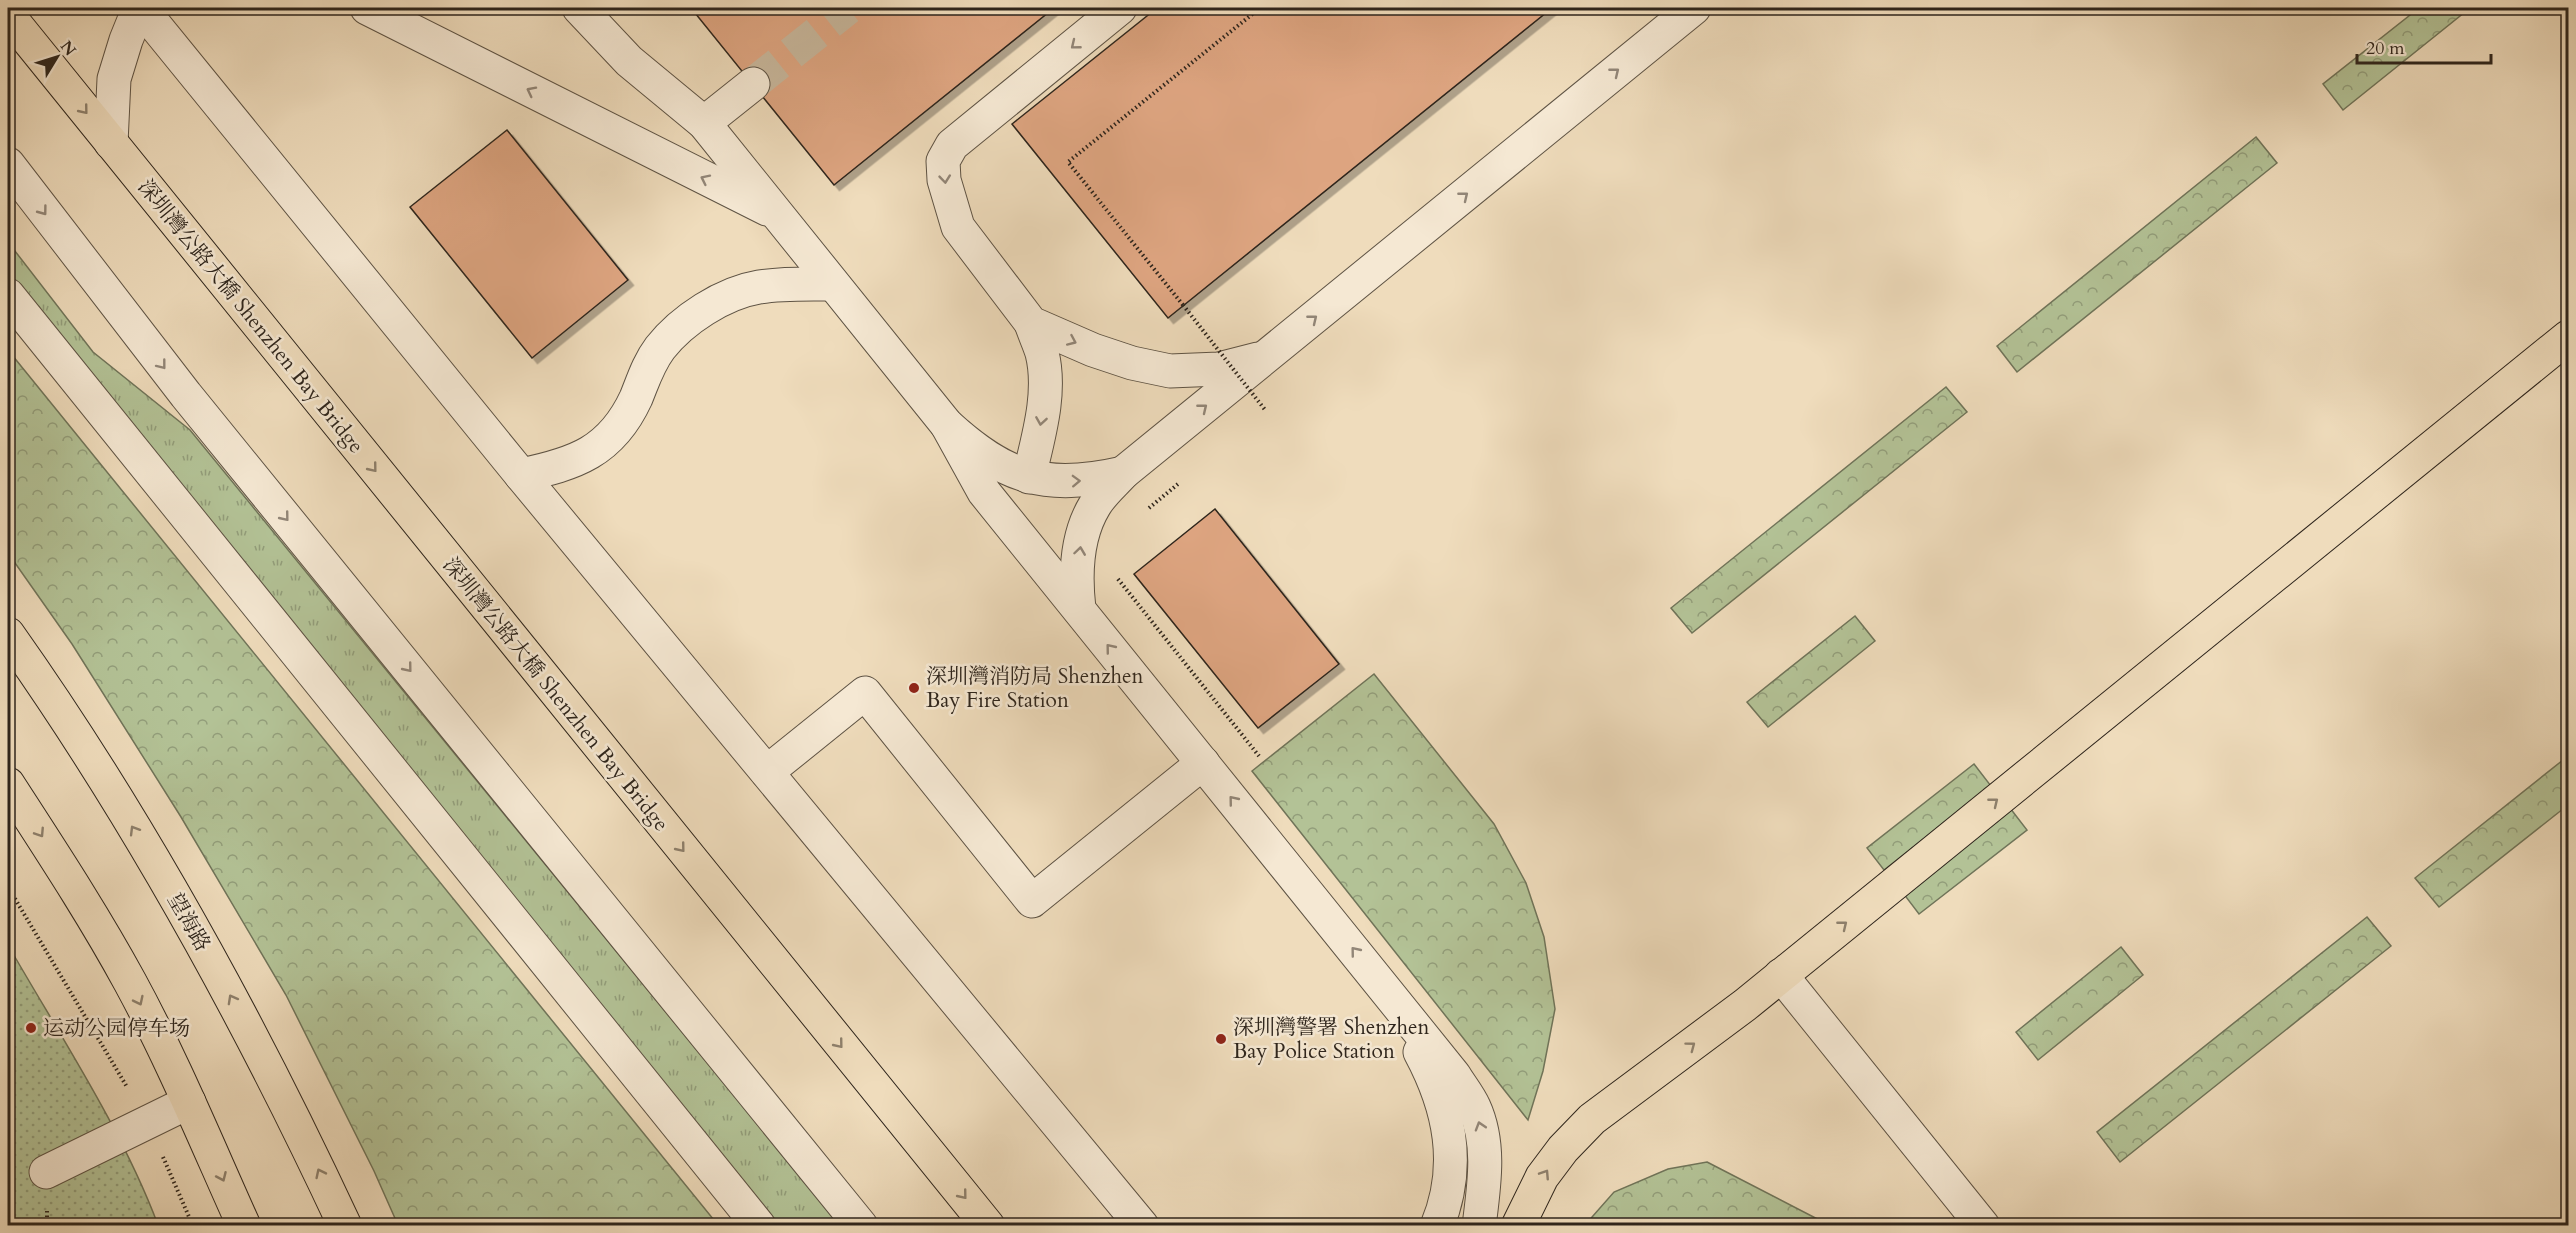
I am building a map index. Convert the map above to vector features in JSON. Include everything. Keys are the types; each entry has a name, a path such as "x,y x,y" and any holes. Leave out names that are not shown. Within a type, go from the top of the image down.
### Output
{"main road":[{"name":"深圳灣公路大橋 Shenzhen Bay Bridge","path":"8,15 988,1226"},
{"path":"1518,1226 1542,1177 1563,1149 1592,1119 1728,1019 2568,337"},
{"name":"望海路","path":"8,634 94,763 172,892 240,1013 345,1226"},
{"path":"8,784 130,982 189,1102 244,1226"}],"lane":[{"path":"118,152 114,79 126,40 140,8 521,475 1142,1226"},
{"path":"579,8 629,61 704,123 947,425 975,450 1003,467 1029,477 1063,482 1091,480 1123,473"},
{"path":"1029,477 1042,421 1045,380 1042,354 1031,323 958,227 944,180 943,161 952,145 968,130 1120,8"},
{"path":"1079,609 1075,580 1081,540 1095,505 1123,473 1694,8"},
{"path":"386,10 776,214"},
{"path":"704,123 753,84"},
{"path":"8,164 186,395 861,1226"},
{"path":"521,475 563,466 586,456 608,440 636,398 645,371 660,348 680,328 704,310 757,288 832,284"},
{"path":"8,295 759,1226"},
{"path":"1031,323 1093,350 1132,363 1170,371 1219,369 1268,357"},
{"path":"947,425 984,492 1454,1075 1473,1105 1483,1133 1485,1161 1479,1226"},
{"path":"766,772 865,693 1032,901 1203,763"},
{"path":"1781,975 1983,1226"},
{"path":"1388,992 1422,1055 1446,1117 1452,1146 1451,1174 1444,1208 1437,1226"},
{"path":"46,1172 189,1102"}],"path":[{"path":"1260,8 1068,162 1266,411"},
{"path":"1146,510 1171,490"},
{"path":"1111,570 1259,756"},
{"path":"8,888 148,1122 193,1226"}],"green space":[{"path":"2419,8 2470,8 2343,110 2323,84"},
{"path":"2256,137 2277,163 2017,372 1997,346"},
{"path":"8,242 93,352 190,430 840,1225 775,1225 8,274"},
{"path":"8,350 718,1225 398,1225 374,1171 286,995 181,817 72,644 8,553"},
{"path":"1946,387 1967,412 1692,633 1671,608"},
{"path":"1855,616 1875,641 1768,727 1747,702"},
{"path":"1374,674 1494,824 1526,883 1544,937 1555,1009 1543,1071 1528,1120 1252,771"},
{"path":"2568,756 2568,805 2439,907 2415,878"},
{"path":"1974,764 1991,786 1884,870 1867,848"},
{"path":"2010,808 2027,830 1919,914 1903,893"},
{"path":"2367,917 2391,946 2120,1162 2097,1132"},
{"name":"运动公园停车场","path":"8,945 127,1153 158,1225 8,1225"},
{"path":"2121,947 2143,975 2038,1060 2016,1032"},
{"path":"1707,1162 1829,1225 1585,1225 1614,1192 1668,1169"}],"building":[{"path":"691,8 1054,8 834,185"},
{"path":"1157,8 1552,8 1168,318 1012,124"},
{"path":"507,130 628,280 532,358 410,207"},
{"path":"1215,509 1339,664 1258,728 1134,574"}],"tunnel":[{"path":"753,84 848,8"}],"place":[{"name":"深圳灣消防局 Shenzhen Bay Fire Station","path":"914,688"},
{"name":"运动公园停车场","path":"31,1028"},
{"name":"深圳灣警署 Shenzhen Bay Police Station","path":"1221,1039"}]}
